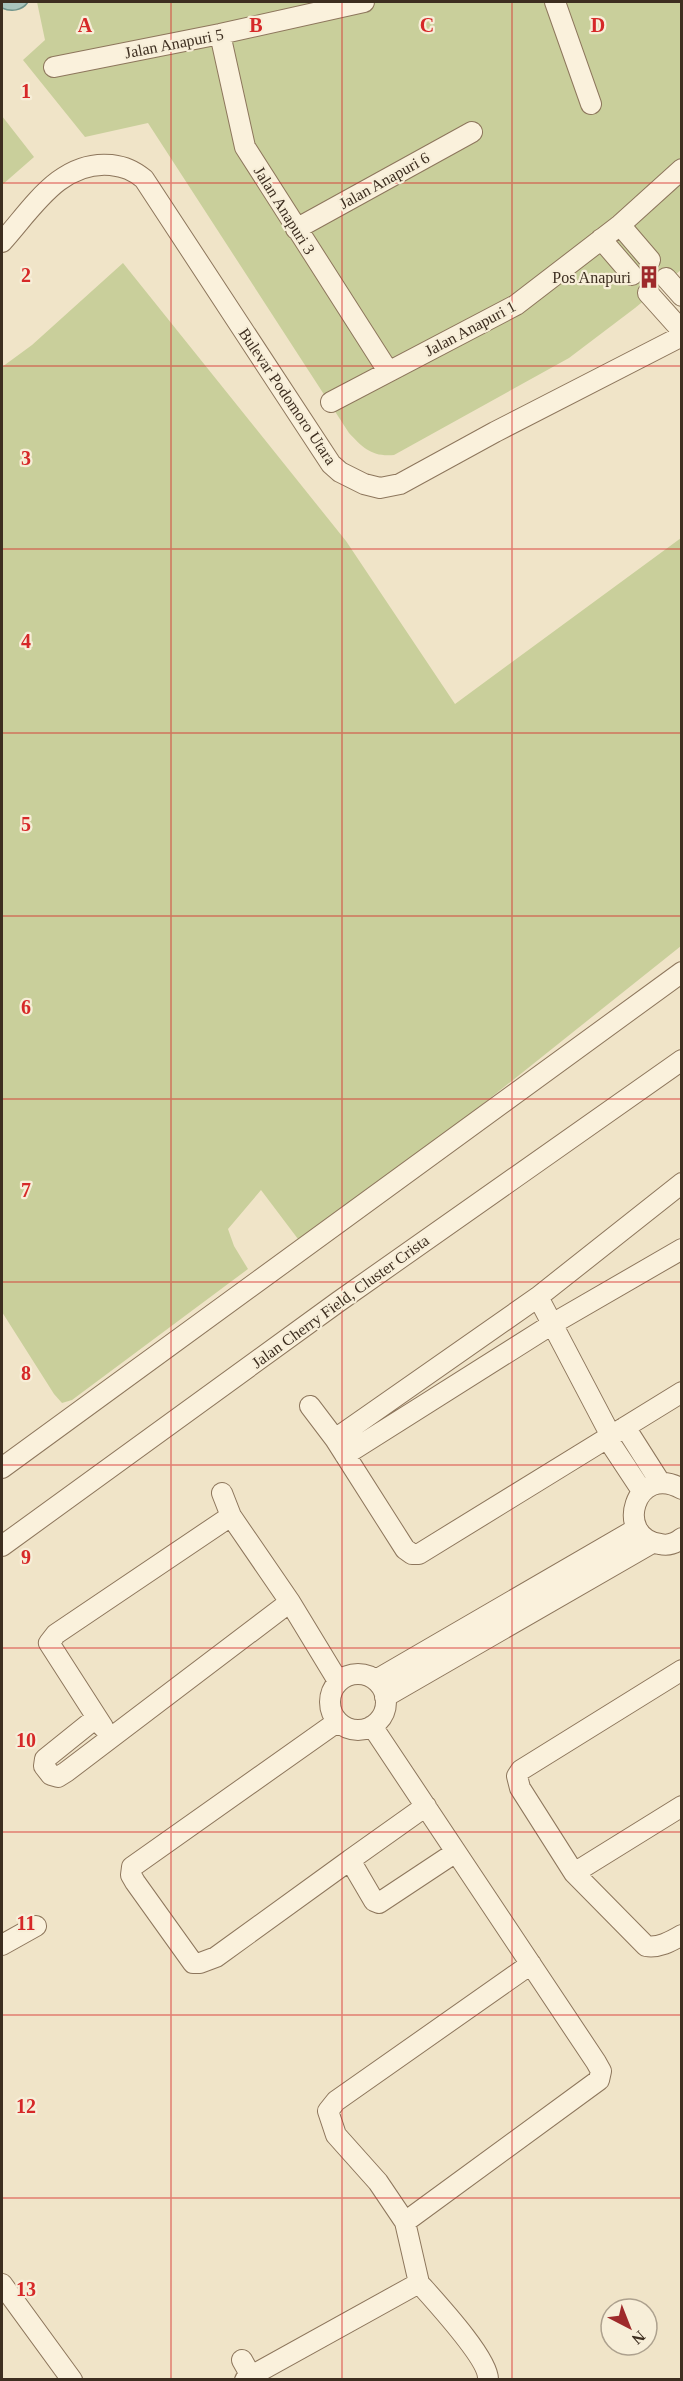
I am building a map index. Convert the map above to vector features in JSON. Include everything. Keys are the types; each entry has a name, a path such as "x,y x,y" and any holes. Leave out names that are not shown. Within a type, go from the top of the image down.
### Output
{"street":[{"name":"Jalan Anapuri 5","path":"54,67 364,2"},
{"path":"555,2 591,104"},
{"name":"Jalan Anapuri 3","path":"220,34 245,147 388,371"},
{"name":"Jalan Anapuri 6","path":"296,229 472,132"},
{"name":"Bulevar Podomoro Utara","path":"2,242 49,188 65,175 83,167 100,164 122,166 134,170 144,179 331,464 352,479 380,488 400,484 681,336"},
{"name":"Jalan Anapuri 1","path":"331,402 516,305 620,225 681,169"},
{"path":"620,225 650,260"},
{"path":"601,239 632,275"},
{"path":"666,278 681,296"},
{"path":"648,293 681,331"},
{"path":"2,1468 681,972"},
{"name":"Jalan Cherry Field, Cluster Crista","path":"2,1546 338,1302 681,1060"},
{"path":"340,1447 538,1297 681,1183"},
{"path":"340,1447 681,1249"},
{"path":"538,1297 614,1433 642,1491"},
{"path":"310,1406 340,1447 405,1549 412,1554 419,1554 681,1392"},
{"path":"614,1433 660,1482 681,1488"},
{"path":"660,1482 642,1491 636,1501 634,1515 636,1529 652,1543 665,1545 677,1542 681,1538"},
{"path":"222,1493 231,1516 290,1602 338,1681"},
{"path":"109,1737 49,1643 56,1634 231,1516"},
{"path":"381,1689 636,1529"},
{"path":"381,1689 652,1543"},
{"path":"96,1718 45,1759 44,1766 51,1775 58,1777 290,1602"},
{"path":"681,1670 521,1770 517,1776 520,1788 573,1873 646,1946 654,1947 681,1935"},
{"path":"357,1674 381,1689 385,1708 381,1718 364,1730 354,1730 337,1722 331,1713 329,1702 338,1681 357,1674"},
{"path":"337,1722 132,1867 131,1875 193,1963 200,1964 216,1957 426,1806"},
{"path":"372,1726 596,2062 600,2072 599,2080 405,2222"},
{"path":"573,1873 681,1806"},
{"path":"350,1860 374,1901 379,1902 456,1852"},
{"path":"2,1945 36,1926"},
{"path":"488,2379 489,2374 476,2352 419,2283 405,2222 378,2182 336,2135 328,2111 336,2101 531,1964"},
{"path":"247,2374 419,2283"},
{"path":"2,2284 72,2379"}],"green space":[{"path":"37,2 681,2 681,270 569,358 394,455 374,453 349,433 148,123 85,137 23,60 45,40"},
{"path":"2,116 34,157 2,185"},
{"path":"123,263 346,541 455,704 681,538 681,946 469,1115 298,1239 261,1190 228,1229 234,1246 248,1269 72,1400 62,1403 2,1312 2,367 32,345"}],"water":[{"path":"2,2 28,2 20,9 9,10 2,8"}],"place":[{"name":"Pos Anapuri","path":"649,277"}]}
